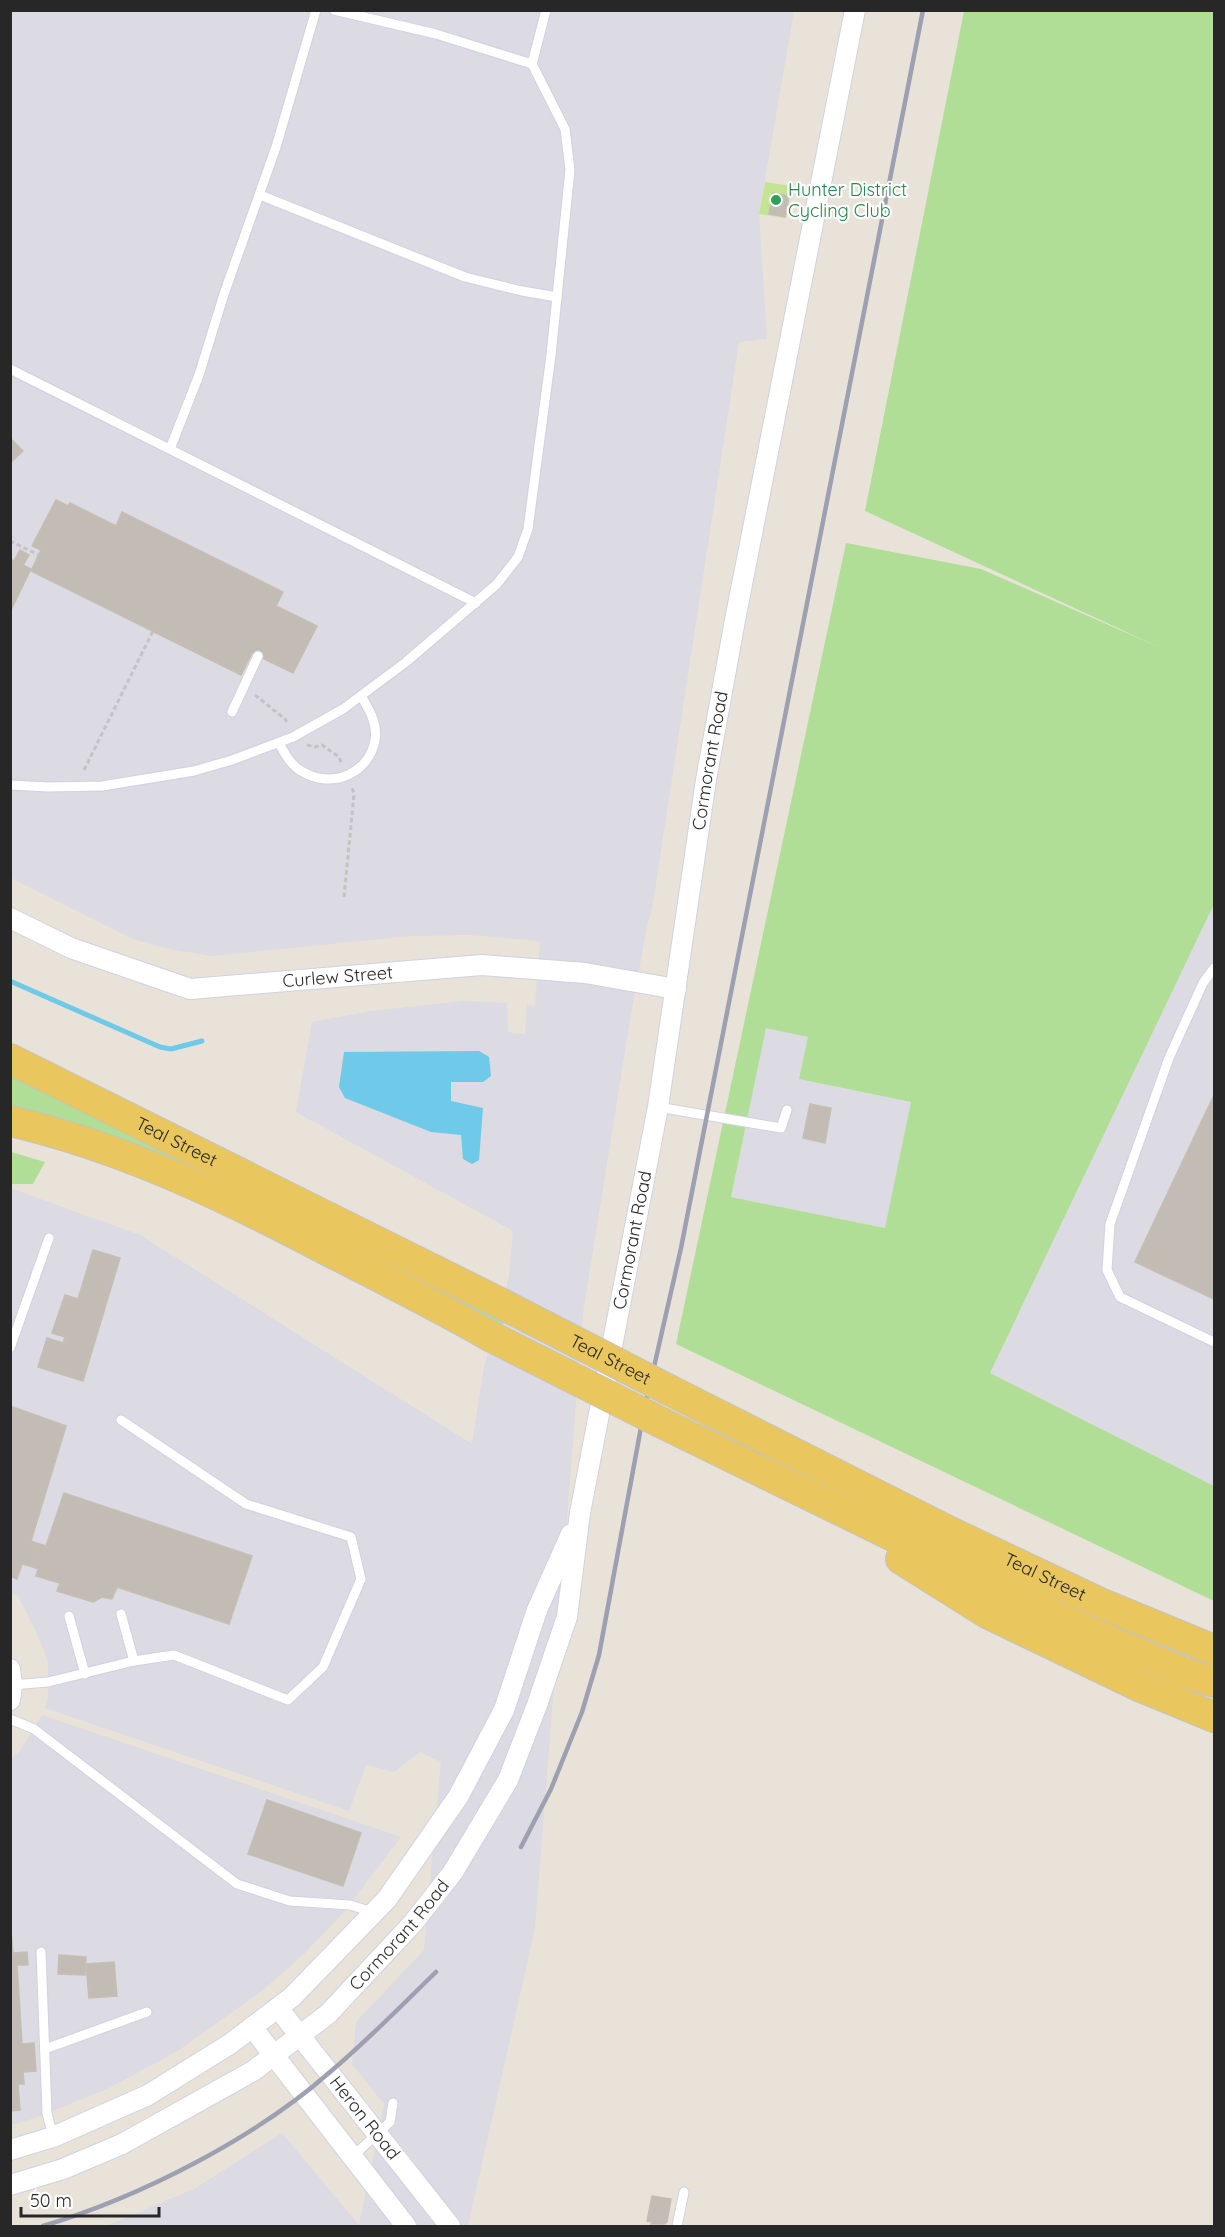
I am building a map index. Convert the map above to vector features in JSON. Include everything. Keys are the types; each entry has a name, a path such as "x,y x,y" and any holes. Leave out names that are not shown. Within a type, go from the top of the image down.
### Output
{"main road":[{"name":"Teal Street","path":"10,1059 500,1303 950,1532 1100,1603 1215,1650"},
{"name":"Teal Street","path":"10,1121 91,1143 161,1169 236,1202 439,1307 490,1336 777,1481 1085,1630 1183,1672 1215,1682"},
{"path":"777,1481 987,1613 1141,1687 1215,1717"},
{"path":"950,1532 1179,1620 1215,1630"}],"street":[{"name":"Cormorant Road","path":"10,2185 63,2169 122,2144 253,2071 328,2014 413,1923 453,1872 508,1780 567,1617 580,1513 658,1107 706,780 855,10"},
{"name":"Curlew Street","path":"10,918 71,948 190,989 482,965 585,973 676,989"},
{"name":"Cormorant Road","path":"10,2150 53,2137 148,2096 230,2044 292,1997 387,1899 458,1797 504,1710 537,1610 580,1513"},
{"name":"Heron Road","path":"278,2008 450,2226"},
{"name":"Heron Road","path":"252,2027 351,2158 406,2226"}],"lane":[{"path":"170,449 199,375 224,294 276,147 316,10"},
{"path":"334,10 436,34 532,64"},
{"path":"10,784 48,787 102,786 194,771 279,743 323,720 361,696 406,662 497,584 518,557 528,529 551,355 570,170 565,129 532,64 546,10"},
{"path":"260,195 465,277 557,297"},
{"path":"10,369 476,603"},
{"path":"232,712 258,656"},
{"path":"279,743 290,761 303,772 330,780 347,776 368,761 376,738 372,713 361,696"},
{"path":"1215,968 1203,983 1170,1058 1110,1224 1107,1270 1120,1297 1215,1342"},
{"path":"658,1107 780,1128 788,1110"},
{"path":"10,1348 49,1238"},
{"path":"11,1685 48,1682 134,1661 174,1655 288,1700 323,1667 361,1579 351,1537 246,1504 121,1420"},
{"path":"121,1614 134,1661"},
{"path":"69,1616 85,1674"},
{"path":"10,1719 34,1729 237,1884 290,1901 350,1905 373,1913"},
{"path":"41,1952 47,2114 53,2137"},
{"path":"45,2049 147,2012"},
{"path":"351,2158 390,2122 393,2103"},
{"path":"677,2226 684,2192"}],"path":[{"path":"10,541 39,555"},
{"path":"84,770 153,631"}],"shaded area":[{"path":"11,11 794,11 759,214 767,339 739,342 652,909 647,925 629,1026 583,1313 535,1928 468,2226 106,2226 194,2189 282,2133 359,2225 384,2104 352,2064 356,2022 424,1950 441,1762 420,1752 394,1772 366,1765 349,1811 45,1708 48,1697 48,1661 18,1596 11,1593 10,1188 140,1235 472,1444 484,1367 509,1276 513,1231 296,1112 312,1022 371,1011 464,1001 507,1003 508,1032 525,1034 527,1005 535,1006 540,941 471,935 410,936 212,956 169,949 133,939 11,878"},
{"path":"1214,904 1214,1486 990,1373"},
{"path":"766,1028 809,1036 799,1079 911,1102 886,1228 731,1197"},
{"path":"42,1715 401,1837 343,1913 304,1954 263,1990 176,2052 107,2089 35,2118 11,2125 11,1759 20,1751"}],"green space":[{"path":"964,11 1214,11 1214,904 990,1373 1214,1486 1214,1601 676,1344 846,543 981,569 1161,648 865,511","holes":["766,1028 808,1037 799,1079 911,1102 885,1228 731,1197"]},
{"name":"Hunter District Cycling Club","path":"765,182 792,186 786,218 759,214"},
{"path":"10,1071 506,1318 503,1325 194,1170 11,1110"},
{"path":"11,1152 45,1162 33,1184 11,1184"}],"water":[{"path":"479,1051 489,1057 491,1076 483,1082 451,1082 451,1101 483,1108 479,1160 472,1164 463,1159 461,1135 431,1132 345,1098 339,1087 344,1052"}],"building":[{"path":"773,193 789,196 785,217 769,214"},
{"path":"10,438 23,451 10,463"},
{"path":"56,500 68,506 70,503 116,526 122,512 283,592 276,606 317,626 293,673 252,653 241,675 31,571 41,550 32,546"},
{"path":"20,550 29,555 23,565 31,569 10,612 10,559 14,561"},
{"path":"1214,1095 1214,1299 1135,1262"},
{"path":"810,1104 831,1108 825,1143 803,1138"},
{"path":"93,1250 120,1258 83,1381 38,1367 47,1338 63,1343 65,1337 52,1333 65,1295 78,1299"},
{"path":"10,1406 66,1426 31,1541 39,1544 30,1566 22,1564 17,1579 10,1576"},
{"path":"64,1493 252,1556 229,1624 117,1587 112,1599 102,1597 93,1602 57,1591 60,1583 36,1576 38,1569 30,1566 39,1544 46,1546"},
{"path":"267,1800 361,1833 343,1886 248,1854"},
{"path":"10,1921 13,1953 27,1952 28,1965 17,1965 22,2044 34,2043 36,2071 23,2072 24,2084 18,2084 20,2110 10,2111"},
{"path":"59,1955 86,1957 85,1975 58,1974"},
{"path":"114,1962 117,1996 89,1998 86,1964"},
{"path":"652,2196 671,2199 667,2222 664,2224 651,2224 652,2222 647,2221"}],"waterway":[{"path":"10,981 160,1047 171,1049 202,1041"}],"railway":[{"path":"521,1847 551,1789 582,1712 599,1655 644,1411 681,1248 923,10"},
{"path":"43,2226 80,2214 156,2182 231,2143 267,2120 300,2097 344,2060 436,1972"}],"place":[{"name":"Hunter District Cycling Club","path":"776,200"}]}
